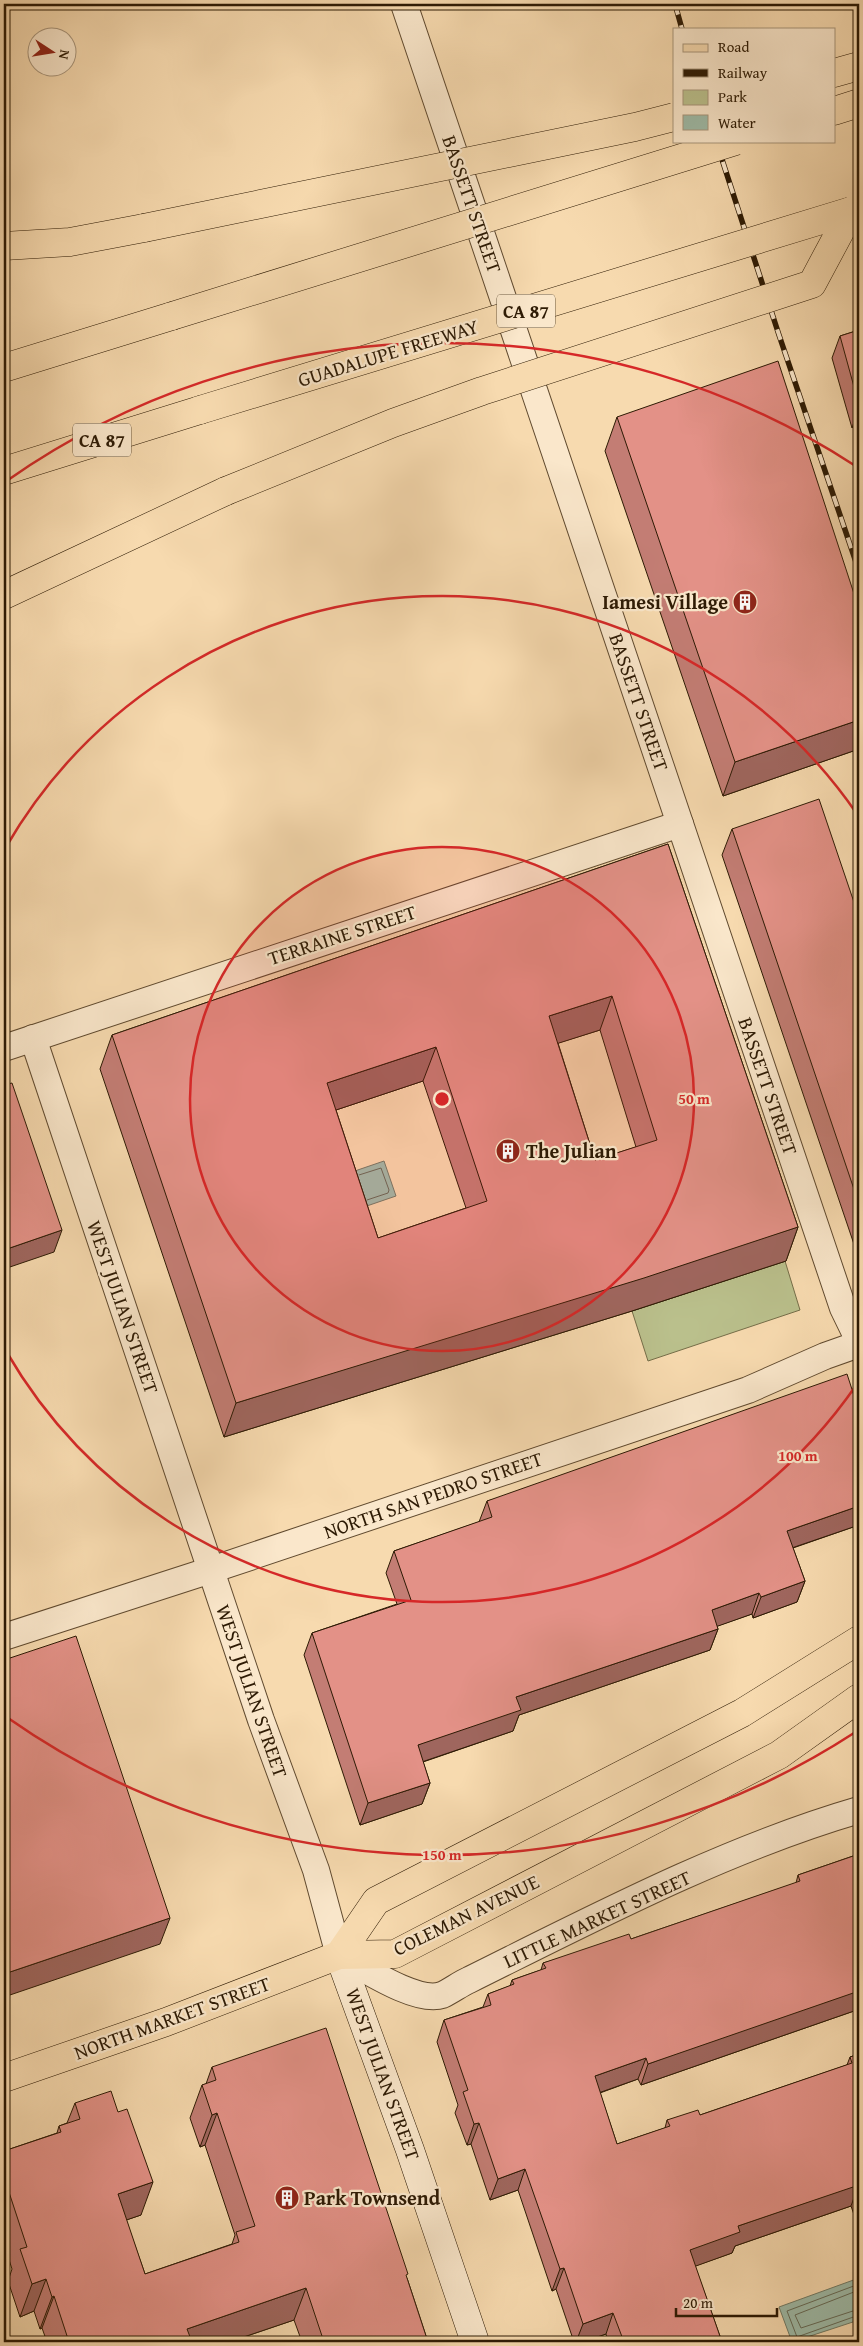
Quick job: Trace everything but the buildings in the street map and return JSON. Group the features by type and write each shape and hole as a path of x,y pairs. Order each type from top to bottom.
{"main road":[{"path":"836,72 859,66"},
{"path":"836,110 859,103"},
{"path":"4,246 70,242 144,228 635,127 673,117"},
{"path":"4,368 733,142"},
{"path":"4,595 226,491 393,424 482,391 812,284 855,210"},
{"name":"GUADALUPE FREEWAY","path":"4,471 855,210"},
{"path":"340,1955 376,1900 742,1712 859,1640"},
{"name":"COLEMAN AVENUE","path":"340,1955 395,1954 779,1755 852,1702"},
{"name":"NORTH MARKET STREET","path":"4,2078 166,2022 340,1955"},
{"name":"WEST JULIAN STREET","path":"340,1955 410,2150 475,2342"}],"street":[{"name":"BASSETT STREET","path":"404,4 843,1308 859,1342"},
{"name":"TERRAINE STREET","path":"4,1048 680,824"},
{"name":"WEST JULIAN STREET","path":"33,1038 261,1720 316,1870 340,1955"},
{"name":"NORTH SAN PEDRO STREET","path":"4,1637 211,1570 748,1390 859,1342"},
{"name":"LITTLE MARKET STREET","path":"340,1955 407,1990 425,1996 441,1996 469,1980 651,1890 814,1823 859,1810"}],"green space":[{"path":"785,1261 800,1310 648,1361 632,1311"}],"water":[{"path":"384,1161 396,1196 358,1209 346,1174"},
{"path":"859,2278 859,2320 792,2342 779,2307"}],"railway":[{"path":"675,4 682,28"},
{"path":"716,142 859,571"}],"place":[{"name":"Iamesi Village","path":"745,602"},
{"name":"The Julian","path":"508,1151"},
{"name":"Park Townsend","path":"287,2198"}]}
